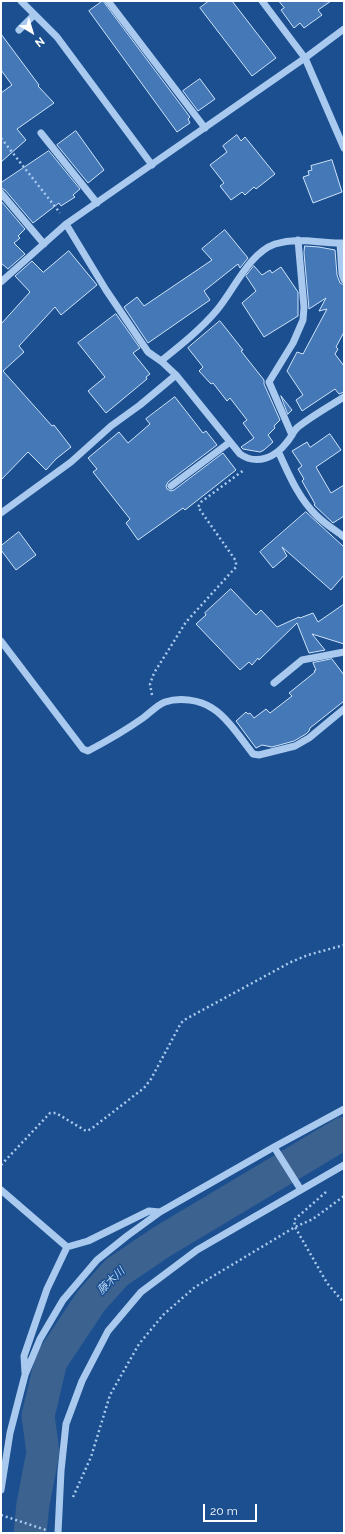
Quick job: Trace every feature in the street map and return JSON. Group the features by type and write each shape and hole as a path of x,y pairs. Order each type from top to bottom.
{"street":[{"path":"21,1 57,38 152,165"},
{"path":"108,1 205,128"},
{"path":"262,1 305,58 344,148"},
{"path":"19,30 34,15"},
{"path":"1,282 66,224 305,58 344,29"},
{"path":"41,134 97,203"},
{"path":"1,193 44,244"},
{"path":"66,224 106,290 148,352 161,361 176,375 240,454 247,459 256,461 279,453 296,428 344,397"},
{"path":"161,361 196,332 218,310 256,256 274,245 303,239 342,243 342,274 344,280"},
{"path":"292,435 269,382 293,343 303,320 304,307 298,240"},
{"path":"1,513 71,462 111,426 140,405 176,375"},
{"path":"171,486 230,442"},
{"path":"279,453 295,487 303,500 317,516 344,537"},
{"path":"1,641 83,749 88,751 103,743 164,702 174,700 195,701 213,708 230,725 253,754 259,755 295,746 309,738 344,709"},
{"path":"274,683 302,660 344,652"},
{"path":"1,1490 10,1433 25,1375 40,1339 63,1300 97,1260 160,1212 344,1109"},
{"path":"274,1147 301,1190"},
{"path":"55,1533 66,1424 82,1381 108,1331 141,1292 198,1250 344,1165"},
{"path":"1,1190 66,1247"},
{"path":"66,1247 88,1241 149,1211 160,1212"},
{"path":"25,1375 24,1356 47,1289 66,1247"}],"path":[{"path":"1,138 60,213 66,224"},
{"path":"154,710 150,684 154,673 186,622 236,567 236,561 198,507 201,502 256,461"},
{"path":"1,1165 50,1113 56,1113 86,1131 91,1129 144,1088 151,1079 180,1023 186,1019 290,962 308,955 344,945"},
{"path":"328,1190 294,1220 295,1227 327,1283 344,1303"},
{"path":"72,1500 91,1457 110,1395 139,1344 163,1315 195,1287 295,1227 313,1219 344,1196"},
{"path":"1,1515 55,1533"}],"building":[{"path":"103,1 190,117 188,119 190,123 177,132 89,11"},
{"path":"209,1 232,1 276,58 252,76 200,8"},
{"path":"279,1 331,1 318,10 322,15 304,28 300,23 294,28 281,10 284,8"},
{"path":"1,34 39,85 38,86 54,103 17,129 26,140 1,162 1,93 12,85 1,70"},
{"path":"200,79 215,99 198,111 183,91"},
{"path":"76,131 104,170 88,183 57,145"},
{"path":"237,135 241,141 245,137 275,174 256,189 254,187 245,195 242,192 231,200 220,186 224,183 210,165 227,152 223,146"},
{"path":"49,151 80,189 73,195 75,197 61,206 59,203 33,223 5,190 1,188 1,183"},
{"path":"332,160 342,192 313,203 303,177 309,175 308,171 312,170 311,166"},
{"path":"1,201 25,229 18,236 20,238 14,243 25,254 8,269 1,263"},
{"path":"225,230 248,258 240,268 238,264 204,291 210,300 148,343 124,307 137,297 144,306 212,260 202,249"},
{"path":"305,246 335,250 337,275 340,283 344,285 344,332 336,347 338,349 335,354 344,366 344,392 339,394 335,389 302,411 296,400 303,395 287,371 297,352 303,354 327,309 319,311 326,298 309,309 304,253"},
{"path":"69,251 97,285 61,315 55,307 19,346 24,352 3,371 52,426 54,425 71,447 56,459 46,470 28,452 1,480 1,324 30,292 15,276 32,261 43,272"},
{"path":"254,266 262,275 270,270 272,273 281,267 298,292 298,316 264,337 242,303 256,291 246,276"},
{"path":"116,314 140,348 133,353 150,374 146,377 147,379 106,413 88,391 105,377 78,343"},
{"path":"220,321 264,380 264,384 280,420 268,435 273,442 260,452 243,449 241,447 254,438 243,423 247,420 230,398 227,401 213,383 211,384 199,371 203,367 188,348"},
{"path":"281,396 292,410 288,414"},
{"path":"175,397 203,433 206,431 217,445 168,482 166,486 167,489 171,491 174,490 223,453 236,470 185,510 183,508 138,540 126,523 130,519 93,472 97,469 88,458 119,432 128,443 150,424 146,419"},
{"path":"330,434 341,450 316,467 331,493 344,485 344,516 333,523 314,505 315,504 302,481 304,479 298,469 302,466 292,451 307,442 310,447"},
{"path":"306,512 344,547 344,575 331,590 282,547 287,556 273,568 260,552"},
{"path":"19,532 36,555 16,570 1,550 1,546"},
{"path":"231,589 256,615 261,610 277,627 299,617 300,618 313,613 318,622 344,604 344,644 312,634 325,650 309,653 297,623 259,660 258,658 252,665 249,662 240,670 196,624 206,615 205,613"},
{"path":"332,659 344,675 344,701 310,728 306,734 294,741 272,747 262,745 256,748 236,721 246,712 248,714 250,713 254,718 266,709 270,713 292,696 289,693 315,672 314,671 316,670 313,663"}],"waterway":[{"name":"藤木川","path":"30,1533 33,1504 43,1452 38,1416 51,1361 91,1301 117,1272 163,1241 344,1133"}]}
